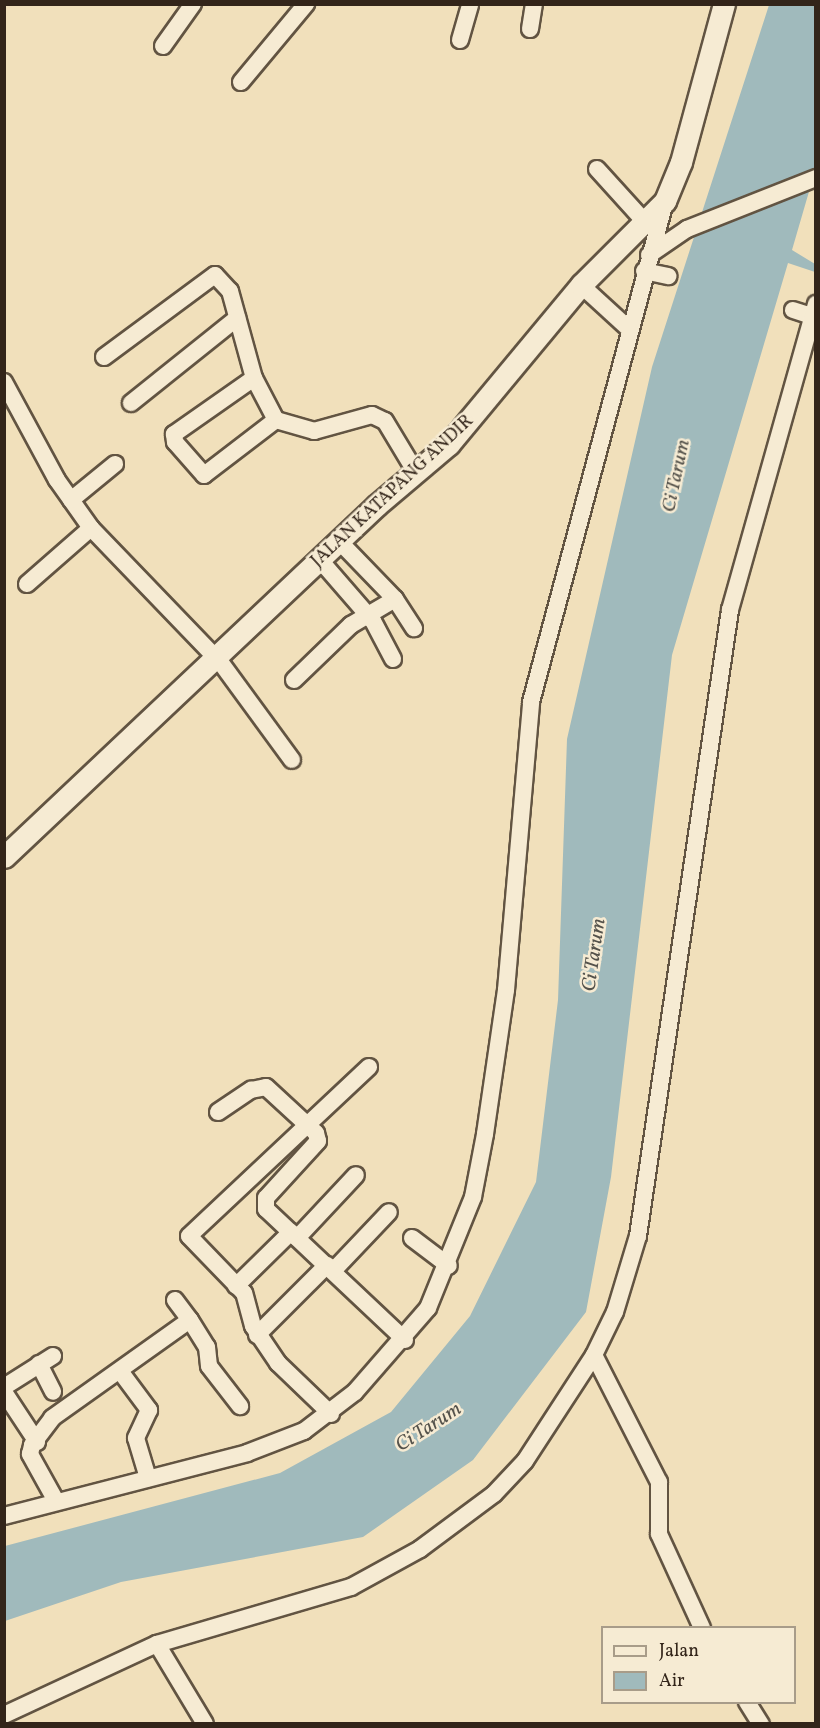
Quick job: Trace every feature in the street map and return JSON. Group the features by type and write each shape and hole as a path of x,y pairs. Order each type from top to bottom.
{"street":[{"path":"164,46 194,4"},
{"path":"241,82 306,4"},
{"path":"460,40 470,4"},
{"path":"530,29 534,4"},
{"name":"JALAN KATAPANG ANDIR","path":"4,857 339,541 417,469 449,444 581,285 657,212 724,4"},
{"path":"597,169 657,212 669,239"},
{"path":"646,263 669,239 687,229 816,178"},
{"path":"4,1516 278,1443 331,1414 405,1340 449,1266 472,1197 485,1134 506,990 531,702 568,567 657,212"},
{"path":"646,263 668,276"},
{"path":"104,357 215,275 230,291 254,378 276,420 314,432 372,415 385,422 417,469"},
{"path":"581,285 628,328"},
{"path":"4,1715 157,1644 351,1587 420,1549 494,1494 525,1461 594,1355 615,1312 638,1236 730,610 814,310 793,310"},
{"path":"131,403 237,318"},
{"path":"802,356 816,369"},
{"path":"254,378 174,434 175,441 204,475 276,420"},
{"path":"4,382 71,500 92,528 216,657 292,760"},
{"path":"71,500 116,464"},
{"path":"27,584 92,528"},
{"path":"339,541 395,599 414,628"},
{"path":"320,560 367,613 393,659"},
{"path":"294,680 367,613 395,599"},
{"path":"331,1414 295,1383 257,1335 248,1302 189,1236 311,1127 369,1067"},
{"path":"219,1112 251,1090 266,1087 311,1127 318,1141 264,1203 294,1235 405,1340"},
{"path":"236,1286 294,1235 356,1175"},
{"path":"257,1335 389,1212"},
{"path":"412,1238 449,1266"},
{"path":"175,1300 207,1347 209,1366 240,1406"},
{"path":"56,1501 30,1454 52,1418 190,1320"},
{"path":"594,1355 659,1482 659,1534 701,1626"},
{"path":"4,1387 46,1360 53,1392"},
{"path":"120,1371 149,1410 136,1438 148,1478"},
{"path":"4,1392 37,1442"},
{"path":"157,1644 205,1724"},
{"path":"748,1704 761,1724"}],"water":[{"name":"Ci Tarum","path":"769,5 815,5 815,171 792,250 815,264 815,272 788,263 672,655 611,1177 586,1312 473,1460 363,1537 121,1582 5,1621 5,1546 280,1473 391,1412 470,1316 536,1182 558,1000 567,739 652,367"}]}
